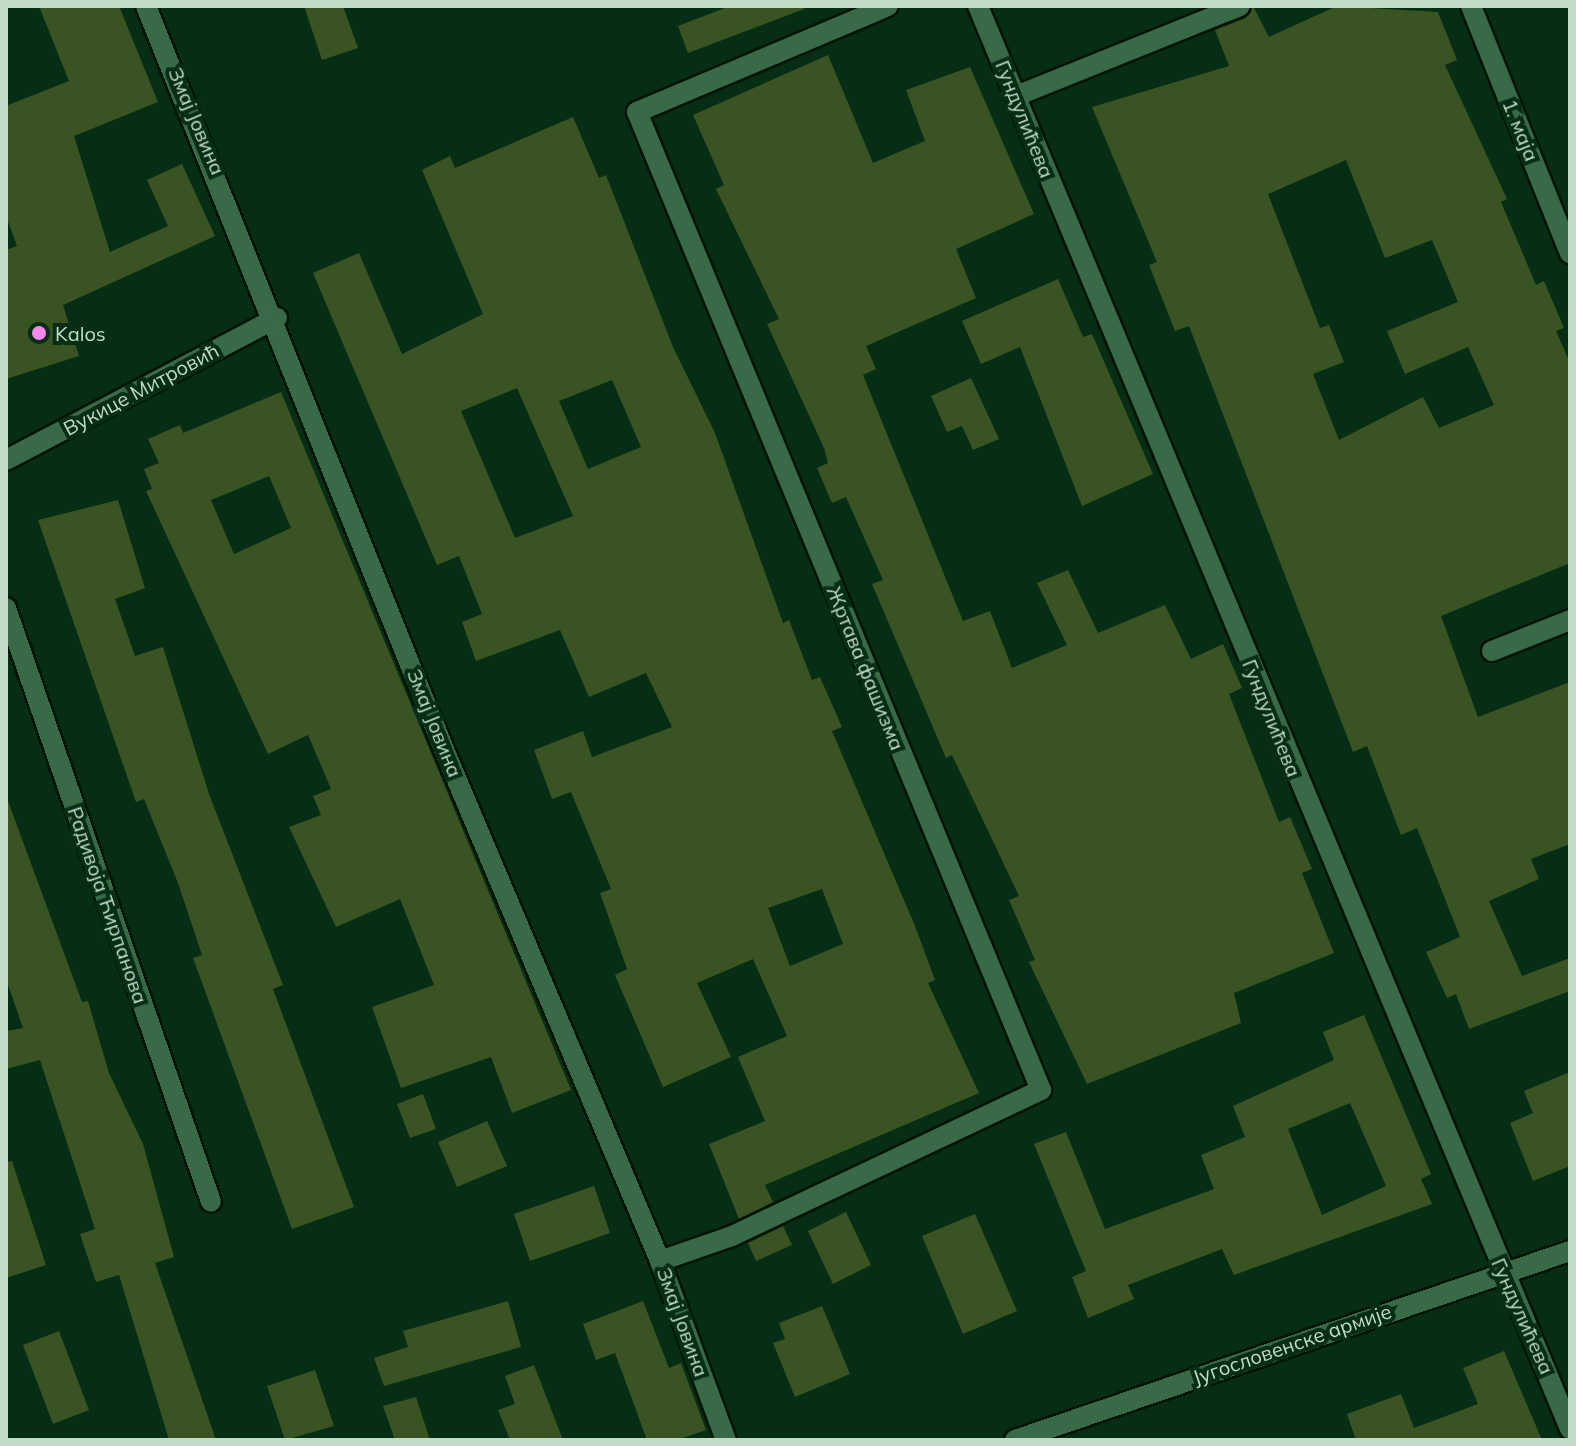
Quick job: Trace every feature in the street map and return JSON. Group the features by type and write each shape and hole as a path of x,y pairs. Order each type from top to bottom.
{"street":[{"name":"Змај Јовина","path":"146,6 277,318 443,747 660,1261 726,1440"},
{"name":"Жртава фашизма","path":"660,1261 732,1236 1041,1090 637,112 888,6"},
{"name":"Гундулићева","path":"978,6 1570,1429"},
{"path":"1016,96 1240,6"},
{"name":"1. маја","path":"1471,6 1570,253"},
{"name":"Вукице Митровић","path":"6,460 277,318"},
{"name":"Радивоја Ћирпанова","path":"6,608 211,1202"},
{"path":"1492,651 1570,620"},
{"name":"Југословенске армије","path":"1015,1440 1570,1251"}],"building":[{"path":"39,6 119,6 158,102 74,136 110,252 168,226 147,180 182,164 215,236 63,305 79,356 6,379 6,250 17,246 6,216 6,106 69,81"},
{"path":"304,6 343,6 358,48 322,60"},
{"path":"730,6 804,6 804,9 688,53 678,26"},
{"path":"1253,6 1269,37 1337,6 1438,12 1457,60 1445,65 1507,199 1501,202 1536,285 1544,281 1564,328 1556,331 1570,363 1570,563 1441,616 1478,717 1570,682 1570,844 1531,859 1539,879 1489,901 1522,976 1570,958 1570,991 1469,1029 1456,994 1447,998 1426,952 1460,937 1417,828 1401,835 1367,746 1353,752 1189,326 1175,331 1149,265 1157,262 1092,107 1229,66 1215,30 1246,18","holes":["1346,160 1385,258 1432,240 1458,302 1387,331 1405,374 1468,347 1494,405 1439,428 1423,397 1339,440 1313,374 1344,362 1329,325 1320,328 1268,194"]},
{"path":"828,55 873,163 925,141 906,90 970,67 1034,214 956,249 976,298 866,346 876,369 863,375 963,621 990,611 1012,668 1067,645 1037,583 1068,570 1098,633 1165,605 1191,659 1223,644 1242,688 1229,694 1279,822 1290,817 1312,869 1302,873 1334,953 1234,993 1241,1023 1087,1084 1029,962 1035,960 1009,900 1019,896 952,755 946,758 872,584 883,580 846,497 832,503 817,468 828,463 824,448 767,324 779,319 716,189 724,185 693,115"},
{"path":"573,117 599,178 606,175 673,347 715,433 783,623 789,620 812,680 820,677 842,727 832,731 915,926 935,980 928,983 979,1093 765,1185 773,1202 739,1219 709,1144 765,1121 738,1057 787,1036 753,959 697,983 731,1057 663,1087 615,975 627,969 600,893 611,889 571,792 552,799 534,750 583,731 592,757 672,727 646,673 589,697 560,630 476,661 462,622 482,614 459,556 437,565 313,273 359,253 402,354 483,314 422,170 450,156 455,168","holes":["612,380 641,447 588,469 559,401","517,388 573,516 515,538 461,411","822,889 843,944 790,966 768,908"]},
{"path":"1058,279 1083,337 1092,334 1153,474 1082,506 1020,347 981,364 962,321"},
{"path":"971,378 999,439 973,450 962,426 947,432 931,396"},
{"path":"281,392 571,1090 512,1113 491,1057 401,1088 372,1007 434,985 400,899 336,927 289,827 321,815 313,796 331,789 308,735 268,754 146,491 152,489 144,469 159,463 148,439 180,425 183,433","holes":["269,476 291,528 234,554 211,500"]},
{"path":"118,500 145,588 115,599 135,656 163,647 209,794 283,985 273,989 354,1207 292,1229 193,958 202,955 178,883 144,799 136,802 38,520"},
{"path":"8,801 82,1002 88,1001 109,1073 143,1144 174,1257 155,1263 216,1440 169,1440 119,1275 96,1282 80,1234 95,1229 40,1060 6,1069 6,1031 23,1028 6,979"},
{"path":"1364,1015 1431,1174 1421,1179 1432,1204 1234,1275 1222,1249 1128,1285 1134,1299 1088,1318 1072,1277 1086,1271 1034,1144 1066,1132 1105,1229 1214,1189 1201,1155 1245,1137 1233,1106 1334,1060 1323,1032","holes":["1350,1103 1386,1186 1322,1215 1288,1129"]},
{"path":"1570,1072 1570,1166 1533,1181 1510,1123 1533,1113 1524,1091"},
{"path":"423,1094 436,1129 410,1138 397,1104"},
{"path":"487,1121 507,1166 457,1187 438,1142"},
{"path":"12,1161 46,1265 6,1278 6,1162"},
{"path":"594,1186 610,1233 530,1261 514,1214"},
{"path":"846,1212 871,1265 833,1284 808,1231"},
{"path":"975,1214 1017,1311 963,1334 922,1236"},
{"path":"783,1226 792,1245 756,1261 748,1243"},
{"path":"508,1301 521,1347 384,1386 374,1358 408,1347 403,1331"},
{"path":"643,1301 669,1368 681,1363 706,1430 677,1440 647,1440 615,1353 596,1360 583,1324"},
{"path":"822,1306 850,1374 795,1397 773,1343 785,1339 779,1323"},
{"path":"59,1331 89,1410 53,1424 23,1345"},
{"path":"1504,1351 1542,1440 1356,1440 1347,1414 1401,1394 1414,1428 1478,1404 1463,1368"},
{"path":"534,1365 563,1440 510,1440 498,1410 515,1404 505,1376"},
{"path":"315,1370 334,1426 285,1440 267,1386"},
{"path":"416,1397 430,1440 395,1440 383,1406"}],"place":[{"name":"Kalos","path":"39,333"}]}
